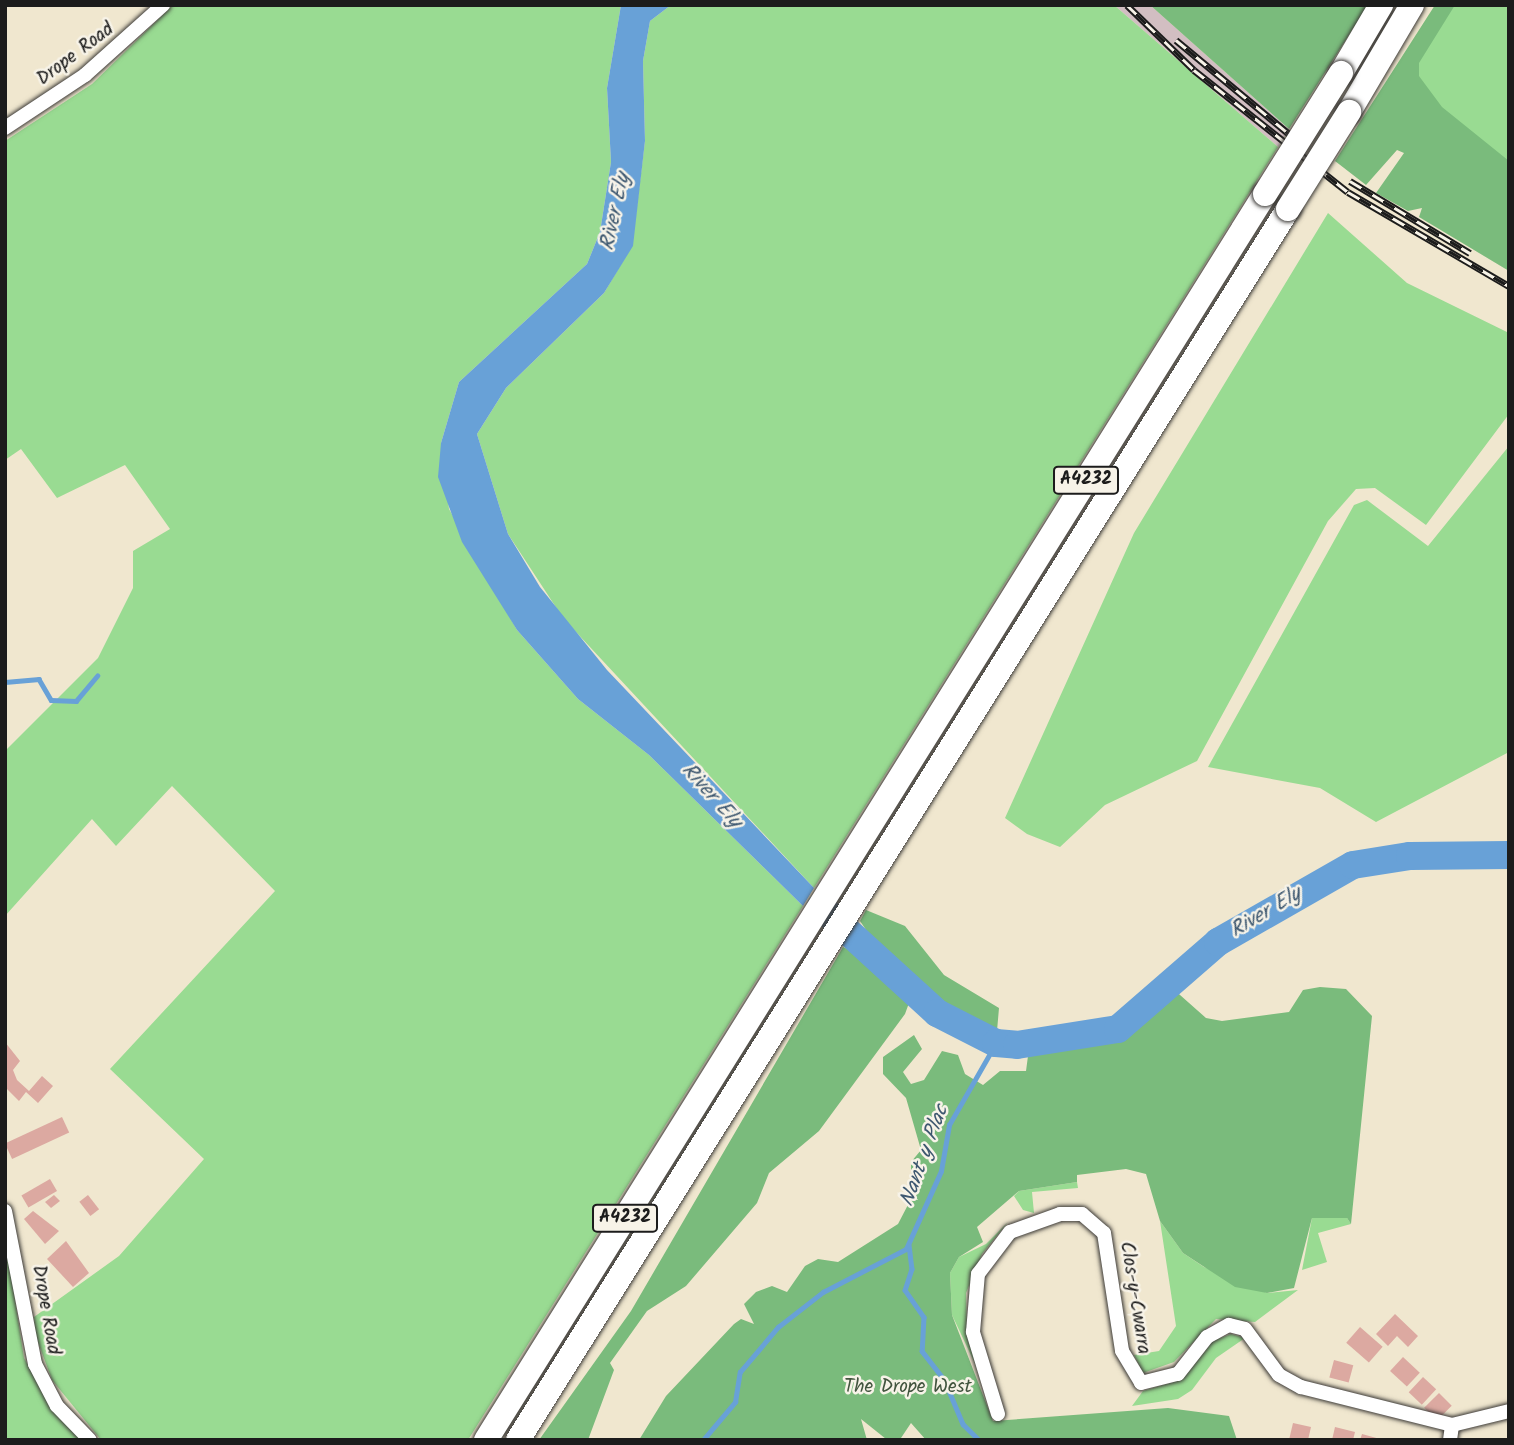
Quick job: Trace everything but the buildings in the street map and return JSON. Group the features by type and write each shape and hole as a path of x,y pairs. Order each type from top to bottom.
{"highway":[{"name":"A4232","path":"486,1440 1381,5"},
{"name":"A4232","path":"518,1440 1409,12"}],"street":[{"name":"Drope Road","path":"5,128 85,75 163,5"},
{"name":"Drope Road","path":"5,1211 35,1364 57,1406 90,1440"},
{"name":"Clos-y-Cwarra","path":"998,1414 973,1332 978,1274 997,1245 1023,1223 1082,1214 1097,1223 1108,1244 1122,1351 1140,1383 1178,1374 1207,1337 1229,1325 1245,1329 1292,1383 1451,1433 1509,1411"}],"shaded area":[{"path":"1114,5 1150,5 1289,129 1278,147"}],"green space":[{"path":"173,5 621,5 607,88 611,162 600,232 587,264 459,382 441,443 449,509 517,630 578,699 649,755 803,906 468,1440 101,1440 52,1380 35,1334 34,1317 119,1256 204,1159 110,1069 275,891 172,786 116,846 92,819 5,916 5,751 98,658 133,588 133,551 170,529 125,465 57,498 21,449 5,460 5,141 92,84"},
{"path":"671,5 1114,5 1278,147 814,888 563,618 508,534 477,434 506,388 604,293 632,246 645,141 643,61 650,21"},
{"path":"1150,5 1368,5 1289,129"},
{"path":"1435,5 1455,5 1419,63 1419,76 1442,107 1509,161 1509,271 1419,217 1422,208 1408,211 1376,193 1404,153 1397,150 1366,185 1335,161"},
{"path":"1449,5 1509,5 1509,168 1407,79"},
{"path":"1328,213 1407,283 1509,333 1509,414 1426,525 1375,488 1356,489 1328,521 1197,761 1105,805 1060,847 1027,834 1005,818 1134,533"},
{"path":"1509,446 1509,752 1376,822 1320,788 1208,767 1354,505 1367,500 1428,546"},
{"path":"866,910 905,926 944,975 999,1008 997,1031 968,1020 881,952 860,921"},
{"path":"843,947 871,959 895,979 909,1003 905,1014 819,1131 769,1173 757,1203 686,1286 647,1311 610,1363 614,1370 588,1440 539,1440 631,1311"},
{"name":"The Drope West","path":"1171,987 1206,1018 1222,1021 1289,1012 1303,990 1320,987 1346,989 1372,1016 1351,1224 1347,1218 1312,1218 1294,1288 1267,1293 1235,1287 1183,1253 1160,1221 1146,1174 1126,1169 1077,1175 1077,1182 1019,1191 977,1227 983,1242 959,1257 950,1273 952,1315 993,1421 1168,1408 1229,1416 1237,1440 926,1440 911,1423 901,1438 886,1439 861,1419 867,1440 639,1440 666,1396 734,1324 741,1319 754,1324 744,1304 756,1292 772,1286 787,1292 805,1266 818,1259 838,1262 898,1224 911,1199 911,1162 921,1150 906,1098 883,1074 883,1057 914,1035 922,1049 903,1072 911,1084 924,1080 942,1051 958,1055 965,1074 983,1085 1000,1071 1026,1071 1028,1056 1111,1043"},
{"path":"1077,1182 1078,1188 1032,1192 1034,1213 1023,1210 1014,1196 1019,1191"},
{"path":"1312,1218 1347,1218 1351,1224 1318,1233 1327,1262 1302,1270"},
{"path":"1160,1221 1183,1253 1204,1267 1267,1293 1298,1290 1255,1322 1216,1319 1174,1362 1143,1373 1134,1355 1159,1351 1176,1326"},
{"path":"1008,1222 982,1254 966,1293 967,1331 978,1370 952,1315 950,1273 959,1257 986,1244"},
{"path":"5,1236 24,1358 52,1409 81,1440 5,1440"},
{"path":"1231,1334 1245,1338 1216,1358 1192,1390 1178,1399 1132,1406 1143,1391 1183,1379 1213,1341"}],"water":[{"path":"621,5 671,5 650,21 643,61 645,141 633,246 604,293 506,388 477,434 508,534 540,587 607,670 814,888 803,906 649,755 578,699 517,630 462,542 438,477 441,443 459,382 587,264 600,232 611,162 607,88"}],"waterway":[{"path":"5,682 39,679 51,700 76,701 97,676"},
{"name":"River Ely","path":"821,907 937,1013 996,1043 1017,1045 1118,1029 1218,942 1353,865 1410,856 1509,855"},
{"name":"Nant y Plac","path":"703,1440 735,1402 740,1372 778,1327 823,1292 906,1249 941,1171 949,1125 996,1043"},
{"path":"909,1245 912,1269 905,1290 924,1317 922,1351 944,1379 963,1424 979,1440"}],"railway":[{"path":"1127,5 1194,70 1348,192 1509,286"},
{"path":"1176,40 1305,147"},
{"path":"1350,181 1470,253"}]}
